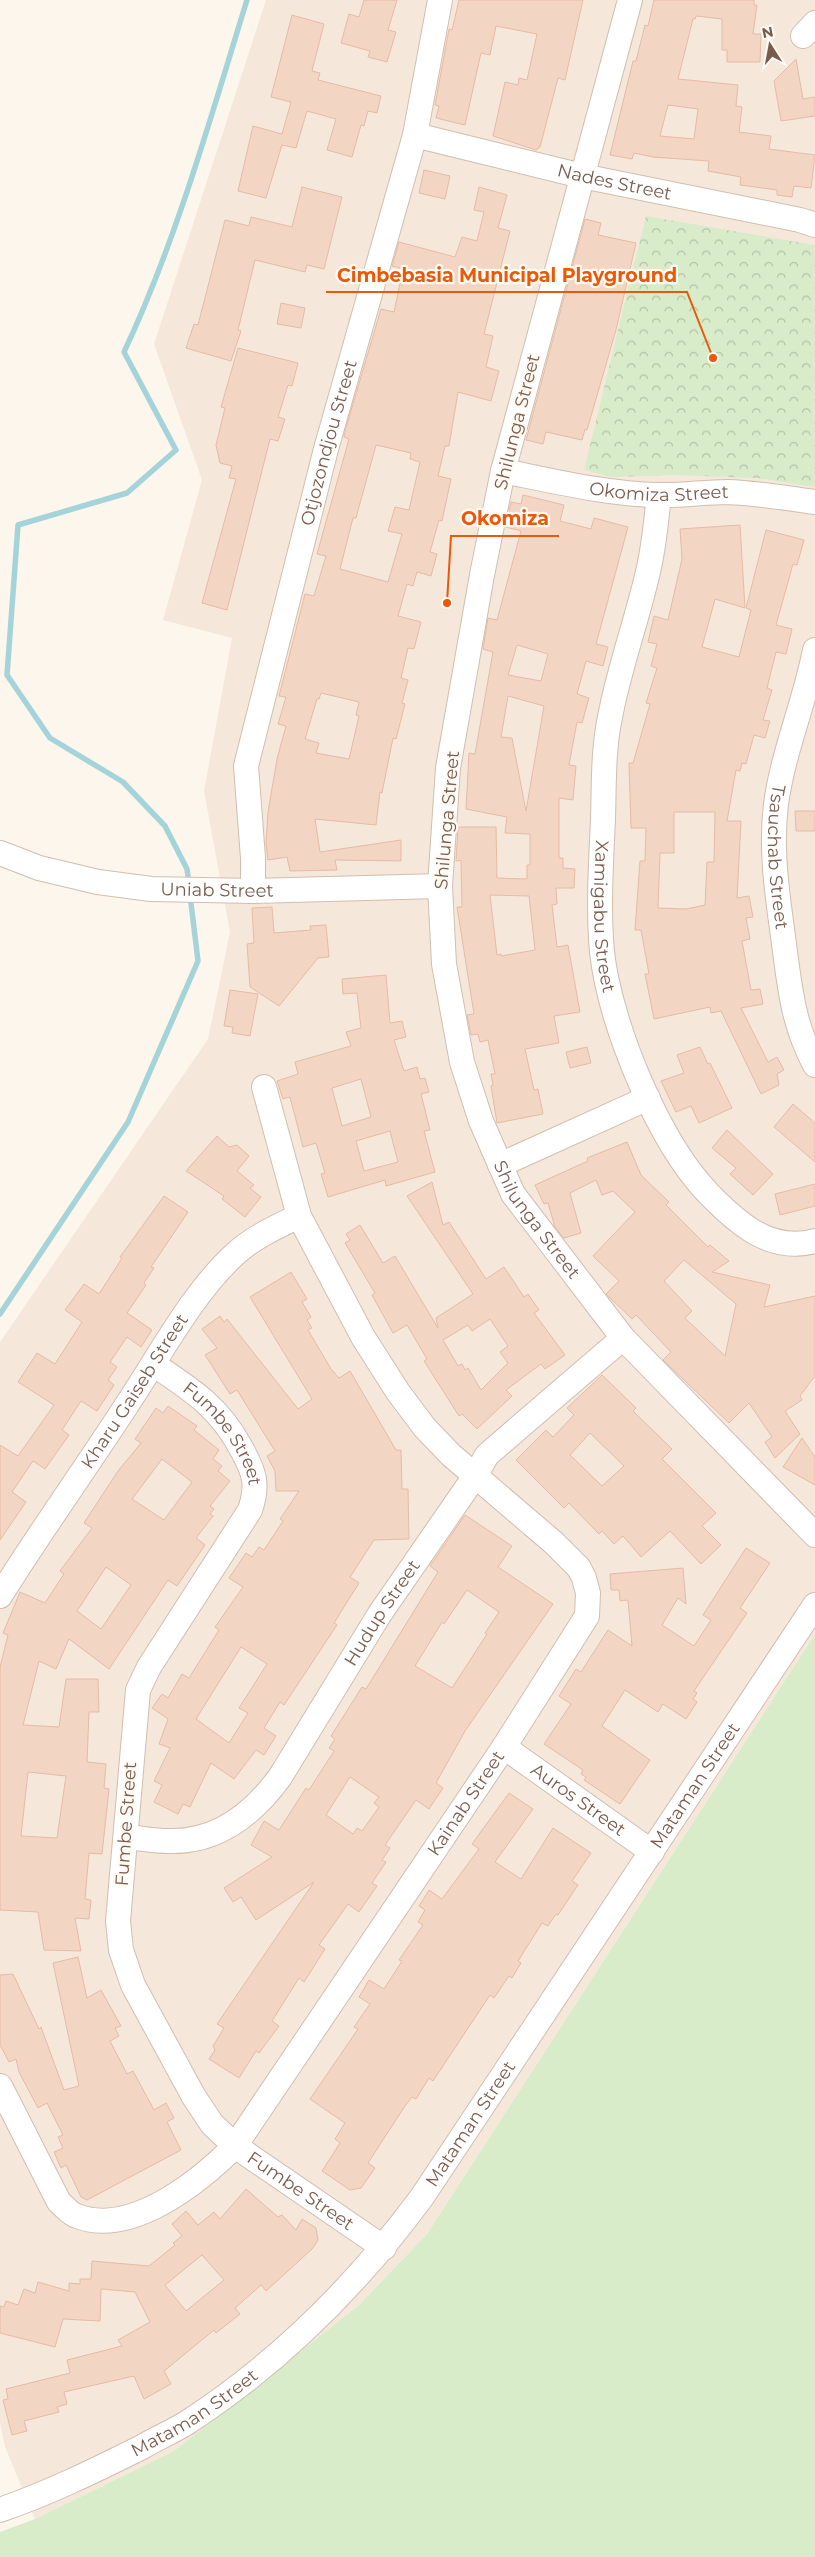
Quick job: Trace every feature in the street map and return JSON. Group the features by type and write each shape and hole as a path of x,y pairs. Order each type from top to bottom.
{"street":[{"name":"Otjozondjou Street","path":"253,890 253,858 246,766 326,449 416,135 440,0"},
{"name":"Shilunga Street","path":"630,0 503,471 482,575 448,768 440,886 444,964 462,1062 481,1121 513,1194 623,1338 815,1535"},
{"name":"Nades Street","path":"416,135 582,176 800,220 815,225"},
{"name":"Okomiza Street","path":"503,471 577,486 659,495 742,493 815,502"},
{"name":"Xamigabu Street","path":"659,495 648,571 610,718 605,752 601,929 606,974 622,1034 648,1098 694,1178 722,1207 753,1233 768,1239 795,1244 815,1241"},
{"name":"Tsauchab Street","path":"815,650 779,789 774,824 774,860 777,896 795,1020 815,1065"},
{"name":"Uniab Street","path":"0,853 39,868 98,882 151,889 253,890 440,886"},
{"name":"Kainab Street","path":"235,2146 504,1747 582,1625 587,1616 589,1603 584,1578 579,1568 554,1543 475,1476 425,1428 398,1392 363,1337 299,1216 264,1087"},
{"path":"500,1165 648,1098"},
{"name":"Kharu Gaiseb Street","path":"0,1596 154,1364 164,1346 217,1271 235,1254 256,1239 299,1216"},
{"name":"Hudup Street","path":"126,1837 168,1841 204,1837 236,1821 264,1799 394,1592 495,1446 623,1338"},
{"name":"Fumbe Street","path":"154,1364 204,1399 227,1424 249,1462 255,1478 256,1492 250,1510 140,1685 134,1716 118,1921 118,1936 125,1964 133,1985 194,2097 212,2124 235,2146 384,2248"},
{"name":"Mataman Street","path":"0,2510 103,2467 187,2423 235,2390 283,2350 330,2307 384,2248 422,2197 815,1606"},
{"name":"Auros Street","path":"504,1747 652,1852"},
{"path":"0,2086 59,2202 75,2216 110,2222 142,2213 214,2166 235,2146"}],"shaded area":[{"path":"266,0 815,0 815,1634 427,2234 359,2305 174,2451 35,2519 5,2447 0,2423 0,1342 208,1039 230,932 204,791 232,638 163,620 202,480 154,344"}],"green space":[{"path":"646,216 815,245 815,487 757,478 675,475 613,477 584,470"},
{"path":"815,1634 815,2557 0,2557 0,2532 35,2519 174,2451 359,2305 427,2234"}],"building":[{"path":"364,0 397,0 388,30 396,32 387,62 368,57 370,51 341,43 349,14 359,17"},
{"path":"459,0 583,0 565,80 558,78 540,147 536,150 493,136 505,82 518,85 519,78 527,80 537,34 496,26 490,55 481,53 465,125 436,118 439,106 435,105 449,29 452,30"},
{"path":"654,0 754,0 754,5 757,5 753,34 761,34 760,62 727,62 727,50 722,50 722,19 696,16 693,19 678,79 738,85 736,106 742,107 739,132 771,136 769,149 815,155 811,188 794,186 792,197 777,195 777,190 740,185 741,177 708,171 709,161 653,157 634,153 632,159 610,155 633,61 636,61 645,25 648,26","holes":["668,105 698,109 694,139 660,136"]},
{"path":"292,15 324,24 312,71 320,73 318,80 381,96 377,113 368,111 364,126 361,125 352,157 327,150 336,119 307,111 296,148 282,145 266,198 238,191 253,126 282,134 291,102 271,97"},
{"path":"796,59 803,99 815,97 815,116 781,121 774,81"},
{"path":"424,170 450,176 445,199 419,193"},
{"path":"302,187 342,197 324,269 307,265 305,272 255,260 238,330 241,331 231,361 186,348 194,324 198,325 225,220 249,226 251,217 292,227"},
{"path":"479,187 507,195 498,228 510,231 484,334 493,336 486,367 499,371 491,401 458,392 449,446 445,446 438,476 451,479 442,521 439,520 430,552 437,554 431,576 417,572 413,586 407,584 398,616 421,622 414,649 408,648 401,678 408,680 402,703 405,704 396,739 393,738 382,793 380,792 376,825 315,819 320,852 401,840 401,861 335,860 337,870 290,871 287,857 268,860 266,843 268,812 277,759 286,726 278,724 286,697 279,696 305,594 314,596 326,556 317,554 349,439 344,437 345,431 381,309 394,312 403,269 392,266 399,242 455,257 462,237 477,241 484,212 474,210","holes":["376,445 411,453 410,459 420,462 409,510 395,507 388,531 402,534 388,582 340,569 353,518 356,518","321,693 359,702 356,715 359,716 349,759 316,753 319,743 305,739 317,699 319,699"]},
{"path":"585,219 601,223 598,235 636,243 616,330 587,430 585,429 582,440 546,432 543,444 526,440"},
{"path":"281,303 305,308 301,328 277,324"},
{"path":"238,348 298,363 292,386 288,385 278,417 285,419 278,441 270,439 227,610 202,603 236,479 229,478 232,466 220,463 216,445 225,408 221,407"},
{"path":"523,495 564,505 560,521 591,529 594,518 628,527 596,644 608,647 603,666 586,661 577,694 589,698 582,723 577,722 569,765 576,766 573,800 559,798 559,858 563,858 563,868 575,869 574,888 556,888 557,904 552,905 557,947 568,945 580,1012 554,1016 559,1043 525,1049 534,1090 538,1089 543,1114 497,1123 491,1086 493,1085 491,1074 495,1074 488,1040 480,1042 478,1034 471,1035 467,1015 474,1014 457,907 462,907 461,860 456,861 458,827 496,827 497,878 527,879 527,865 530,865 530,834 505,833 507,817 466,809 469,753 475,754 493,652 483,649 488,618 497,620 521,531 506,527 511,502 521,504","holes":["517,645 548,654 541,681 508,675","508,696 544,706 526,811 512,738 501,737","490,895 529,896 535,950 501,956 501,954 497,955"]},
{"path":"740,525 745,608 715,599 702,647 739,657 751,610 746,608 766,530 804,540 797,565 793,564 776,625 792,629 786,654 776,652 767,688 772,690 763,720 770,721 765,738 754,735 746,764 742,763 740,771 736,770 727,821 741,821 737,898 749,896 753,917 746,918 750,939 742,941 751,990 760,989 763,1004 741,1008 768,1062 777,1057 784,1070 777,1074 779,1085 761,1094 721,1011 711,1013 710,1007 654,1019 645,974 649,974 641,930 635,930 640,861 645,861 646,828 631,828 629,763 633,763 650,704 646,703 657,668 651,666 657,644 648,642 654,616 668,620 682,559 680,529","holes":["674,812 715,812 714,862 707,862 705,905 686,909 658,908 660,853 674,853"]},
{"path":"795,811 815,811 815,831 796,831"},
{"path":"272,907 274,933 311,930 310,926 326,925 329,957 318,958 279,1006 250,987 247,944 254,943 252,908"},
{"path":"386,975 390,1023 402,1021 406,1037 394,1040 404,1071 417,1067 420,1079 425,1078 429,1092 421,1094 430,1130 424,1131 435,1172 386,1186 385,1180 328,1197 321,1174 325,1173 316,1143 303,1147 290,1097 283,1099 277,1081 298,1074 295,1062 351,1046 346,1032 361,1028 357,993 343,994 342,979","holes":["361,1079 371,1117 342,1126 332,1088","390,1131 398,1162 364,1171 356,1141"]},
{"path":"230,990 258,994 250,1036 232,1033 233,1027 224,1026"},
{"path":"587,1047 591,1063 570,1068 566,1052"},
{"path":"700,1047 732,1108 699,1123 691,1106 676,1112 661,1081 684,1073 677,1055"},
{"path":"793,1104 815,1123 815,1162 774,1127"},
{"path":"727,1130 773,1174 753,1195 730,1174 736,1168 712,1148"},
{"path":"217,1136 229,1147 237,1145 249,1156 237,1171 254,1185 250,1188 261,1197 245,1217 222,1199 224,1196 186,1171"},
{"path":"627,1142 641,1175 669,1202 666,1205 708,1247 710,1245 729,1261 712,1272 770,1285 764,1307 815,1296 815,1376 800,1396 802,1400 785,1411 800,1434 775,1458 765,1442 772,1437 749,1403 729,1423 663,1360 671,1352 636,1315 632,1319 606,1294 619,1281 593,1256 635,1212 613,1191 602,1195 596,1180 570,1193 581,1233 564,1238 555,1227 548,1203 544,1204 535,1185 588,1161 587,1158","holes":["684,1260 736,1304 725,1356 685,1318 692,1311 664,1281"]},
{"path":"432,1182 443,1225 449,1222 486,1279 504,1267 524,1297 528,1294 539,1310 534,1313 565,1355 545,1369 541,1364 506,1390 512,1396 477,1429 462,1414 459,1416 424,1361 427,1359 407,1325 393,1333 372,1295 375,1293 345,1243 350,1240 346,1234 360,1225 383,1263 395,1256 438,1328 436,1318 473,1294 407,1196","holes":["490,1319 508,1346 500,1352 508,1363 481,1390 468,1368 465,1370 462,1364 458,1366 443,1340 468,1325 472,1331"]},
{"path":"815,1184 815,1206 780,1215 775,1194"},
{"path":"164,1196 188,1212 151,1267 154,1268 144,1283 146,1285 127,1313 152,1330 141,1347 127,1337 110,1362 117,1367 108,1380 114,1385 97,1411 81,1401 62,1430 69,1435 45,1469 33,1461 12,1492 26,1502 0,1540 0,1445 18,1456 54,1405 18,1382 37,1353 55,1364 82,1322 65,1310 84,1284 99,1294 122,1258 120,1257"},
{"path":"291,1272 307,1299 302,1302 311,1317 307,1320 312,1328 308,1330 331,1369 339,1378 350,1371 396,1450 401,1450 402,1489 408,1489 409,1539 374,1540 350,1577 359,1583 334,1623 337,1625 284,1705 280,1702 264,1728 276,1736 264,1755 256,1750 234,1779 211,1763 190,1807 183,1804 178,1814 154,1802 162,1785 154,1781 170,1748 159,1744 168,1719 152,1708 162,1694 168,1698 182,1674 189,1678 219,1630 215,1627 243,1587 229,1578 246,1553 252,1557 259,1547 264,1550 283,1521 280,1519 299,1491 276,1491 275,1471 267,1456 275,1451 237,1390 230,1394 205,1355 217,1348 202,1329 220,1316 224,1322 227,1319 298,1409 312,1399 250,1297","holes":["241,1647 267,1664 239,1708 248,1713 229,1743 196,1719"]},
{"path":"602,1375 636,1408 633,1411 672,1449 662,1459 716,1513 702,1526 721,1545 701,1564 670,1531 641,1557 623,1536 614,1544 602,1531 599,1534 569,1503 564,1508 516,1460 546,1430 553,1437 574,1415 567,1408","holes":["590,1433 624,1466 602,1486 570,1455"]},
{"path":"168,1406 197,1426 194,1430 219,1450 213,1459 222,1466 218,1471 230,1481 210,1506 214,1509 210,1514 213,1516 196,1538 205,1545 177,1586 168,1580 109,1669 69,1639 56,1669 39,1661 23,1725 59,1727 66,1679 98,1679 99,1712 89,1712 87,1762 106,1764 104,1788 109,1789 102,1854 89,1853 85,1899 91,1900 89,1919 75,1918 81,1951 44,1950 38,1912 0,1910 0,1667 8,1635 3,1633 20,1592 45,1603 64,1574 60,1571 92,1528 84,1523 118,1471 141,1443 135,1439 156,1408 163,1413","holes":["162,1459 192,1482 164,1520 132,1499","106,1567 131,1585 101,1629 77,1611","28,1772 66,1776 57,1838 21,1836"]},
{"path":"802,1438 815,1457 815,1485 783,1467"},
{"path":"465,1515 512,1546 498,1567 553,1604 465,1731 436,1783 443,1788 429,1809 416,1800 385,1845 390,1848 382,1860 386,1862 372,1883 377,1886 359,1912 348,1904 319,1945 325,1949 304,1982 299,1978 272,2021 279,2026 259,2053 256,2051 239,2078 209,2059 215,2050 213,2046 224,2028 217,2024 314,1882 256,1920 241,1897 233,1902 224,1888 272,1857 251,1845 264,1821 279,1830 306,1788 309,1790 334,1751 329,1748 335,1739 331,1736 362,1687 366,1689 438,1572 430,1566","holes":["467,1590 499,1612 452,1688 415,1666 442,1622 444,1624","350,1777 379,1797 374,1803 379,1807 362,1831 357,1828 353,1834 326,1815"]},
{"path":"746,1548 770,1563 740,1608 747,1613 694,1691 697,1693 693,1699 697,1702 686,1719 663,1704 658,1712 625,1690 602,1726 650,1760 620,1804 584,1780 586,1777 581,1774 583,1770 544,1744 571,1704 559,1696 576,1669 581,1672 608,1630 632,1646 628,1600 620,1601 619,1590 611,1590 610,1574 683,1568 686,1604 678,1598 662,1625 694,1646 711,1620 703,1615"},
{"path":"509,1793 533,1809 495,1862 521,1879 553,1828 591,1853 572,1881 578,1885 558,1915 556,1914 548,1926 542,1923 518,1961 521,1963 512,1978 509,1976 494,1998 490,1995 433,2081 429,2078 416,2099 412,2097 405,2106 368,2163 375,2168 361,2188 350,2190 322,2171 340,2143 335,2139 345,2123 310,2099 358,2029 354,2027 370,2004 359,1997 369,1980 384,1989 402,1961 399,1960 423,1925 418,1922 425,1910 419,1906 429,1890 442,1899 479,1849 472,1844"},
{"path":"78,1957 87,1998 101,1990 121,2026 115,2028 119,2036 110,2041 127,2074 133,2071 154,2110 166,2103 174,2118 167,2122 181,2150 87,2200 81,2197 66,2165 61,2168 54,2152 63,2148 58,2137 63,2135 47,2103 38,2108 19,2072 16,2059 9,2062 0,2045 0,1975 13,1974 39,2029 41,2027 64,2090 79,2086 53,1963"},
{"path":"246,2189 278,2217 282,2215 296,2230 302,2219 316,2228 318,2240 312,2249 266,2291 261,2285 235,2308 240,2314 216,2333 214,2330 164,2371 171,2384 144,2399 134,2376 64,2392 67,2404 57,2407 59,2412 24,2421 27,2431 12,2435 3,2400 8,2399 6,2389 70,2373 67,2360 122,2346 118,2340 150,2322 135,2292 101,2289 100,2321 63,2319 55,2347 0,2333 0,2306 4,2307 6,2301 18,2305 24,2289 35,2293 38,2282 69,2291 69,2283 80,2284 80,2279 91,2279 92,2261 149,2266 175,2245 173,2243 182,2236 172,2224 186,2211 198,2225 214,2212 220,2219","holes":["202,2255 224,2280 186,2311 165,2285"]}],"waterway":[{"path":"189,883 187,869 165,826 123,782 50,738 7,675 18,525 127,493 176,450 124,352 160,267 192,178 247,0"},
{"path":"0,1314 128,1122 198,961 190,895"}],"place":[{"name":"Cimbebasia Municipal Playground","path":"713,358"},
{"name":"Okomiza","path":"447,603"}]}
